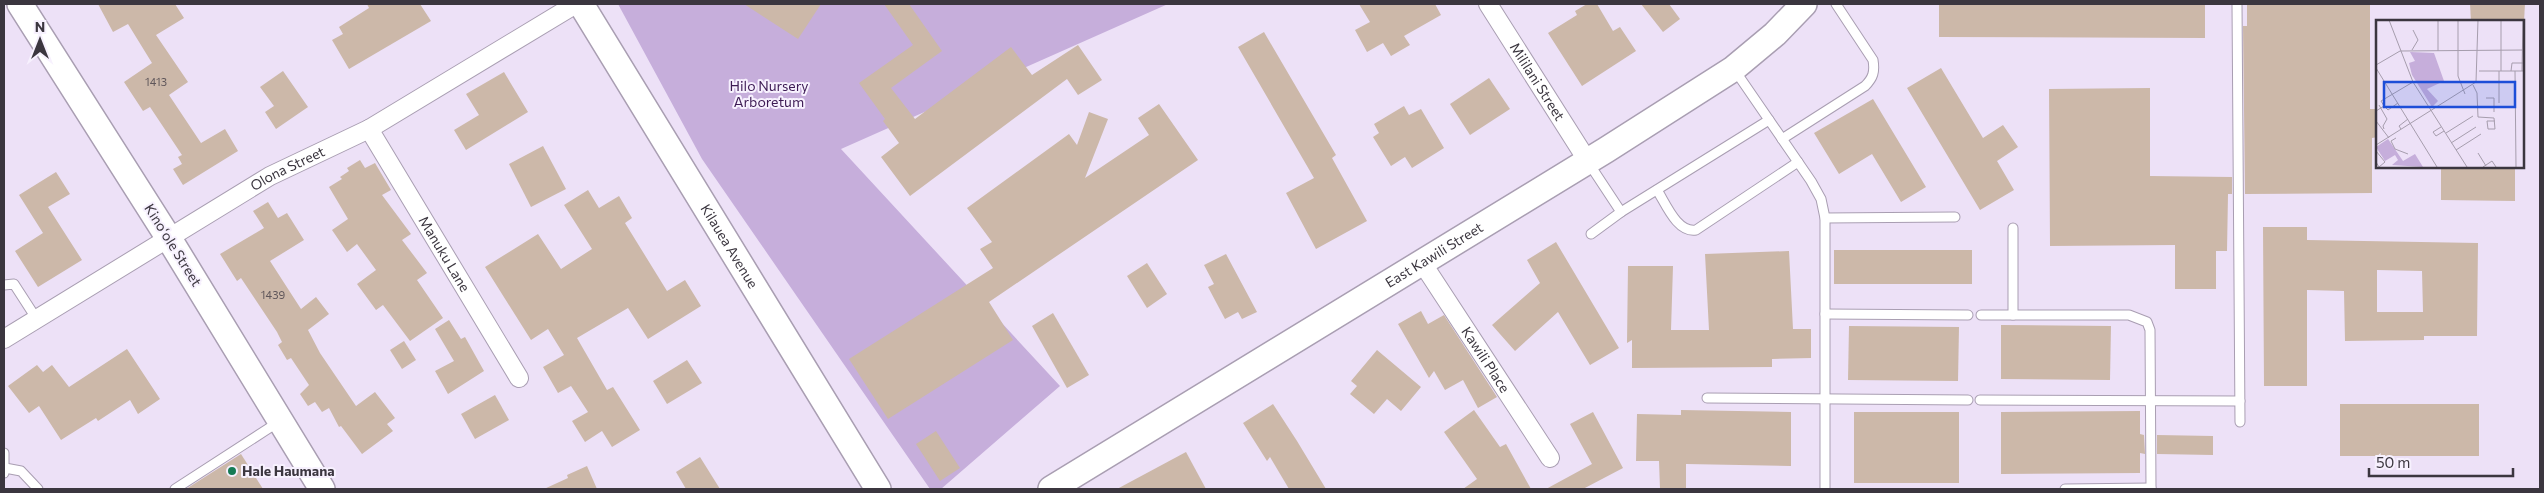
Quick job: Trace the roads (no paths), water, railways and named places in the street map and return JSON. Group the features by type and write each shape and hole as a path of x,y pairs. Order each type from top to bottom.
{"street":[{"name":"Kinoʻole Street","path":"20,4 168,237 322,489"},
{"name":"Olona Street","path":"4,339 270,176 369,129 576,4"},
{"name":"Kilauea Avenue","path":"581,4 878,489"},
{"name":"Mililani Street","path":"1488,4 1587,160"},
{"name":"East Kawili Street","path":"1051,489 1733,69 1775,34 1804,4"},
{"name":"Manuku Lane","path":"369,129 519,378"},
{"name":"Kawili Place","path":"1422,261 1550,458"}],"lane":[{"path":"1782,139 1865,86 1872,79 1875,71 1873,60 1836,4"},
{"path":"2237,4 2240,422"},
{"path":"1733,69 1798,162 1821,199 1825,218 1825,489"},
{"path":"1591,234 1621,212 1769,120"},
{"path":"1587,160 1621,212"},
{"path":"1657,190 1682,228 1689,231 1696,230 1798,162"},
{"path":"1825,218 1955,217"},
{"path":"2013,228 2014,315"},
{"path":"4,285 14,284 36,318"},
{"path":"1825,314 1968,315"},
{"path":"1981,315 2129,315 2147,322 2151,402 2151,489 2065,489"},
{"path":"1707,398 1968,400"},
{"path":"1980,400 2240,401"},
{"path":"175,489 280,421"},
{"path":"4,453 4,471 21,471 38,489"}],"place":[{"name":"Hale Haumana","path":"232,471"}],"park label":[{"name":"Hilo Nursery Arboretum","path":"769,94"}]}
